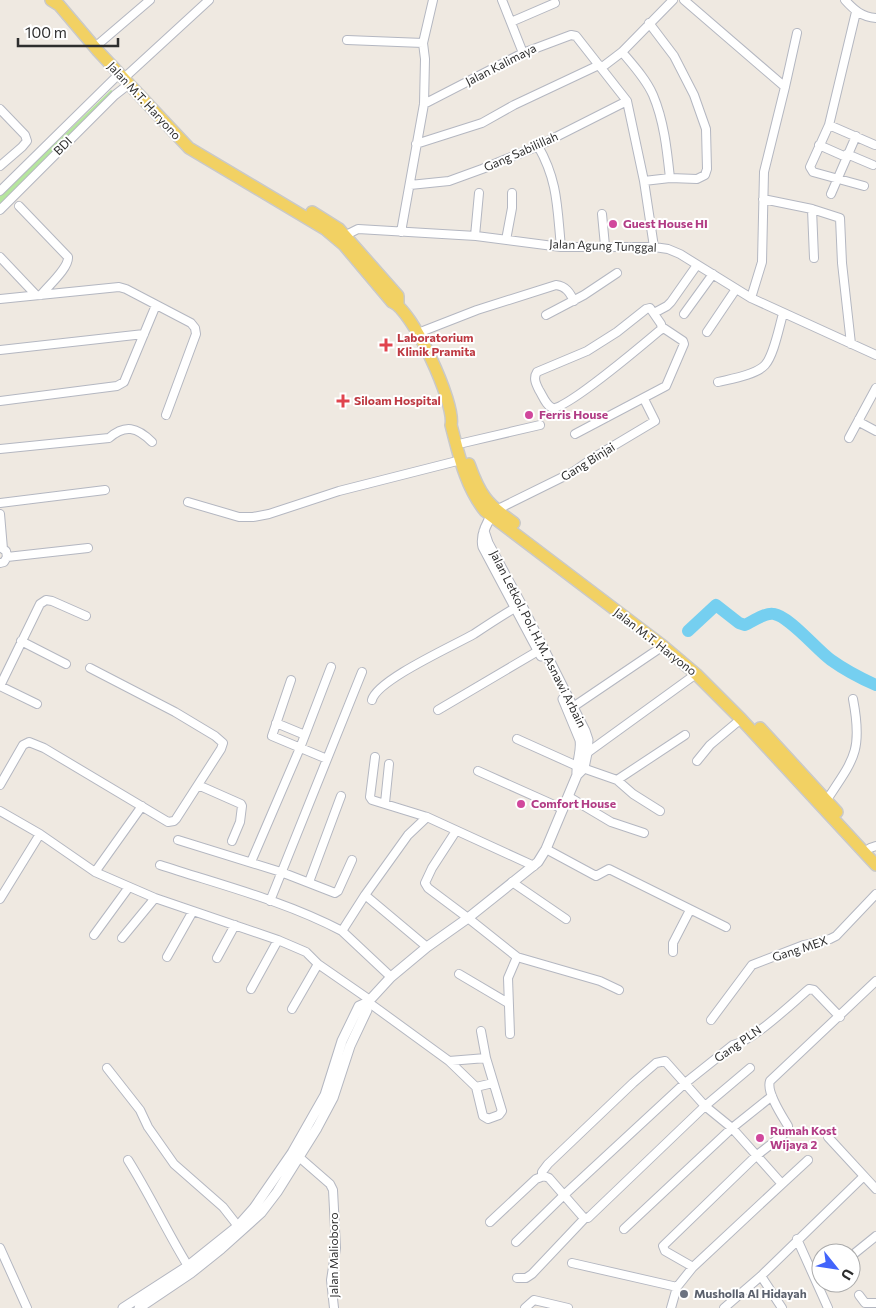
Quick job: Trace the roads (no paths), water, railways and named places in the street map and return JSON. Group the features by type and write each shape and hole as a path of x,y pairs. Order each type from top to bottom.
{"main road":[{"name":"Jalan M.T. Haryono","path":"55,1 124,79 189,148 243,179 266,187 330,223 392,302 398,304 418,333 443,388 452,419 450,425 471,492 477,502 668,647 707,674 874,850"},
{"name":"Jalan M.T. Haryono","path":"452,419 458,422 477,485 493,513"},
{"name":"Jalan M.T. Haryono","path":"668,647 741,719 876,865"}],"street":[{"path":"95,47 150,0"},
{"path":"0,191 209,0"},
{"path":"401,232 424,104 425,59 423,43 433,0"},
{"path":"502,0 523,53"},
{"path":"416,144 482,123 600,66 622,52 673,0"},
{"path":"684,0 785,87"},
{"path":"845,0 856,12 876,18"},
{"path":"511,22 555,3"},
{"path":"856,12 829,125 810,164 813,172 864,186"},
{"path":"644,181 670,178 697,178 705,175 707,168 706,129 694,95 678,64 649,23"},
{"path":"751,298 762,262 764,172 797,33"},
{"name":"Jalan Kalimaya","path":"424,104 523,53 574,35 580,39 627,101 644,181 654,247"},
{"path":"347,40 423,43"},
{"path":"622,52 642,76 653,94 661,118 670,178"},
{"name":"BDI","path":"0,210 115,96 124,79"},
{"name":"Gang Sabilillah","path":"410,185 448,181 482,169 538,146 627,101"},
{"path":"0,109 27,140 22,147 0,166"},
{"path":"829,125 875,144"},
{"path":"831,194 856,136"},
{"path":"819,145 873,165"},
{"path":"538,146 552,174 561,246"},
{"path":"475,236 479,193"},
{"path":"506,240 512,208 512,193"},
{"path":"763,199 812,209 840,218 842,263 851,344"},
{"path":"19,206 68,257 64,268 38,295"},
{"path":"812,209 814,258"},
{"path":"602,214 605,246"},
{"name":"Jalan Agung Tunggal","path":"341,238 358,229 475,236 561,246 654,247 668,249 697,264 751,298 876,355"},
{"path":"0,257 38,295"},
{"path":"654,313 671,302 697,264"},
{"path":"546,316 574,301 617,273"},
{"path":"684,314 713,274"},
{"path":"418,333 477,310 556,285 560,285 568,290 574,301"},
{"path":"0,299 119,287 191,323 195,328 196,334 166,415"},
{"path":"707,332 736,289"},
{"path":"0,401 117,386 124,382 156,305"},
{"path":"575,434 666,386 683,347 683,341 662,327 650,308 588,351 537,372 535,376 536,384 548,405 554,409 559,408 582,393 662,327"},
{"path":"718,382 745,375 765,365 770,356 783,314"},
{"path":"0,350 144,334"},
{"path":"849,438 876,388"},
{"name":"Gang Binjai","path":"493,513 573,472 656,421 644,398"},
{"path":"859,420 876,431"},
{"path":"463,443 540,425"},
{"path":"0,449 109,438 124,428 144,434 152,442"},
{"path":"188,502 239,517 253,517 269,514 339,491 461,460"},
{"path":"0,503 105,490"},
{"name":"Jalan Letkol. Pol. H.M. Asnawi Arbain","path":"493,513 484,531 488,543 570,709 582,747 579,770"},
{"path":"0,514 2,548 6,551 7,557 4,562 0,563"},
{"path":"7,557 88,548"},
{"path":"37,704 0,686 40,604 46,600 52,601 86,616"},
{"path":"372,700 377,690 425,659 473,634 518,606"},
{"name":"Jalan Letkol. Pol. H.M. Asnawi Arbain","path":"139,1308 191,1273 240,1229 287,1160 325,1095 342,1041 359,1006 369,1001 391,977 427,947 468,918 534,866 546,849 587,753 588,740 538,651 518,606"},
{"path":"21,641 66,664"},
{"path":"570,709 668,647"},
{"path":"438,710 538,651"},
{"path":"251,862 300,748 331,667"},
{"path":"0,785 23,745 29,742 44,748 168,822 174,821 223,743 175,712 90,668"},
{"path":"270,901 362,672"},
{"path":"587,753 696,674"},
{"path":"291,680 272,734 273,738 328,759"},
{"path":"826,801 855,755 857,727 853,699"},
{"path":"697,761 710,745 741,719"},
{"path":"276,723 305,735"},
{"path":"615,779 685,735"},
{"path":"517,739 579,770 615,779 632,794 660,811"},
{"path":"375,757 370,797 372,800 427,817 534,866"},
{"path":"384,803 389,764"},
{"path":"478,771 564,808"},
{"path":"198,785 241,804 240,822 232,840"},
{"path":"309,882 341,796"},
{"path":"569,797 611,822 644,833"},
{"path":"95,872 142,806"},
{"path":"0,811 40,834 95,872 155,898 278,940 306,952 318,964 449,1062 476,1087 483,1116 488,1119 499,1115 502,1111 486,1058 481,1031"},
{"path":"342,931 364,895 408,835 427,817"},
{"path":"456,831 432,868 426,880 426,886 516,957 600,981 619,990"},
{"path":"0,899 40,834"},
{"path":"178,840 251,862 337,892 352,860"},
{"path":"546,849 594,876 599,876 608,869 726,927"},
{"path":"160,865 270,901 322,921 342,931 391,977"},
{"path":"512,882 566,919"},
{"path":"94,935 129,887"},
{"name":"Gang MEX","path":"711,1020 752,965 804,945 836,936 876,894"},
{"path":"364,895 427,947"},
{"path":"122,938 155,898"},
{"path":"673,952 673,943 690,910"},
{"path":"167,957 193,911"},
{"path":"218,958 235,926"},
{"path":"251,988 278,940"},
{"path":"510,1034 508,978 516,957"},
{"path":"292,1009 318,964"},
{"path":"459,974 508,1004"},
{"path":"693,1267 665,1251 663,1246 756,1156 784,1134 788,1128 772,1096 768,1085 770,1081 876,982"},
{"name":"Gang PLN","path":"684,1084 733,1045 738,1044 762,1028 808,989 814,990 840,1017"},
{"name":"Jalan Letkol. Pol. H.M. Asnawi Arbain","path":"123,1308 188,1266 262,1213 278,1192 333,1098 350,1046 367,1010 369,1001"},
{"path":"449,1062 486,1058"},
{"path":"542,1176 542,1172 548,1164 656,1063 665,1061 705,1106 732,1128 782,1184"},
{"path":"107,1068 140,1110 148,1127 174,1164 223,1207 240,1229"},
{"path":"517,1278 526,1278 532,1274 584,1218 589,1216 705,1106 750,1068"},
{"path":"476,1087 493,1083"},
{"path":"516,1242 684,1084"},
{"path":"624,1229 732,1128 772,1096"},
{"path":"828,1137 876,1189"},
{"name":"Jalan Malioboro","path":"299,1157 330,1184 333,1190 336,1248 331,1280 334,1308"},
{"path":"128,1160 155,1206 168,1234 188,1266"},
{"path":"670,1308 676,1287 693,1267 808,1160"},
{"path":"490,1222 536,1179 542,1176 549,1178 584,1218"},
{"path":"727,1307 864,1176"},
{"path":"861,1248 876,1236"},
{"path":"797,1239 828,1308"},
{"path":"0,1248 27,1308"},
{"path":"572,1263 676,1287"},
{"path":"761,1276 782,1308"},
{"path":"858,1295 865,1303 876,1303"},
{"path":"525,1308 534,1300 568,1308"}],"waterway":[{"path":"688,631 716,605 739,623 745,625 763,616 774,614 795,627 831,660 853,674 876,685"}],"place":[{"name":"Guest House HI","path":"613,224"},
{"name":"Laboratorium Klinik Pramita","path":"386,345"},
{"name":"Siloam Hospital","path":"343,401"},
{"name":"Ferris House","path":"529,415"},
{"name":"Comfort House","path":"521,804"},
{"name":"Rumah Kost Wijaya 2","path":"760,1138"},
{"name":"Musholla Al Hidayah","path":"684,1294"}]}
